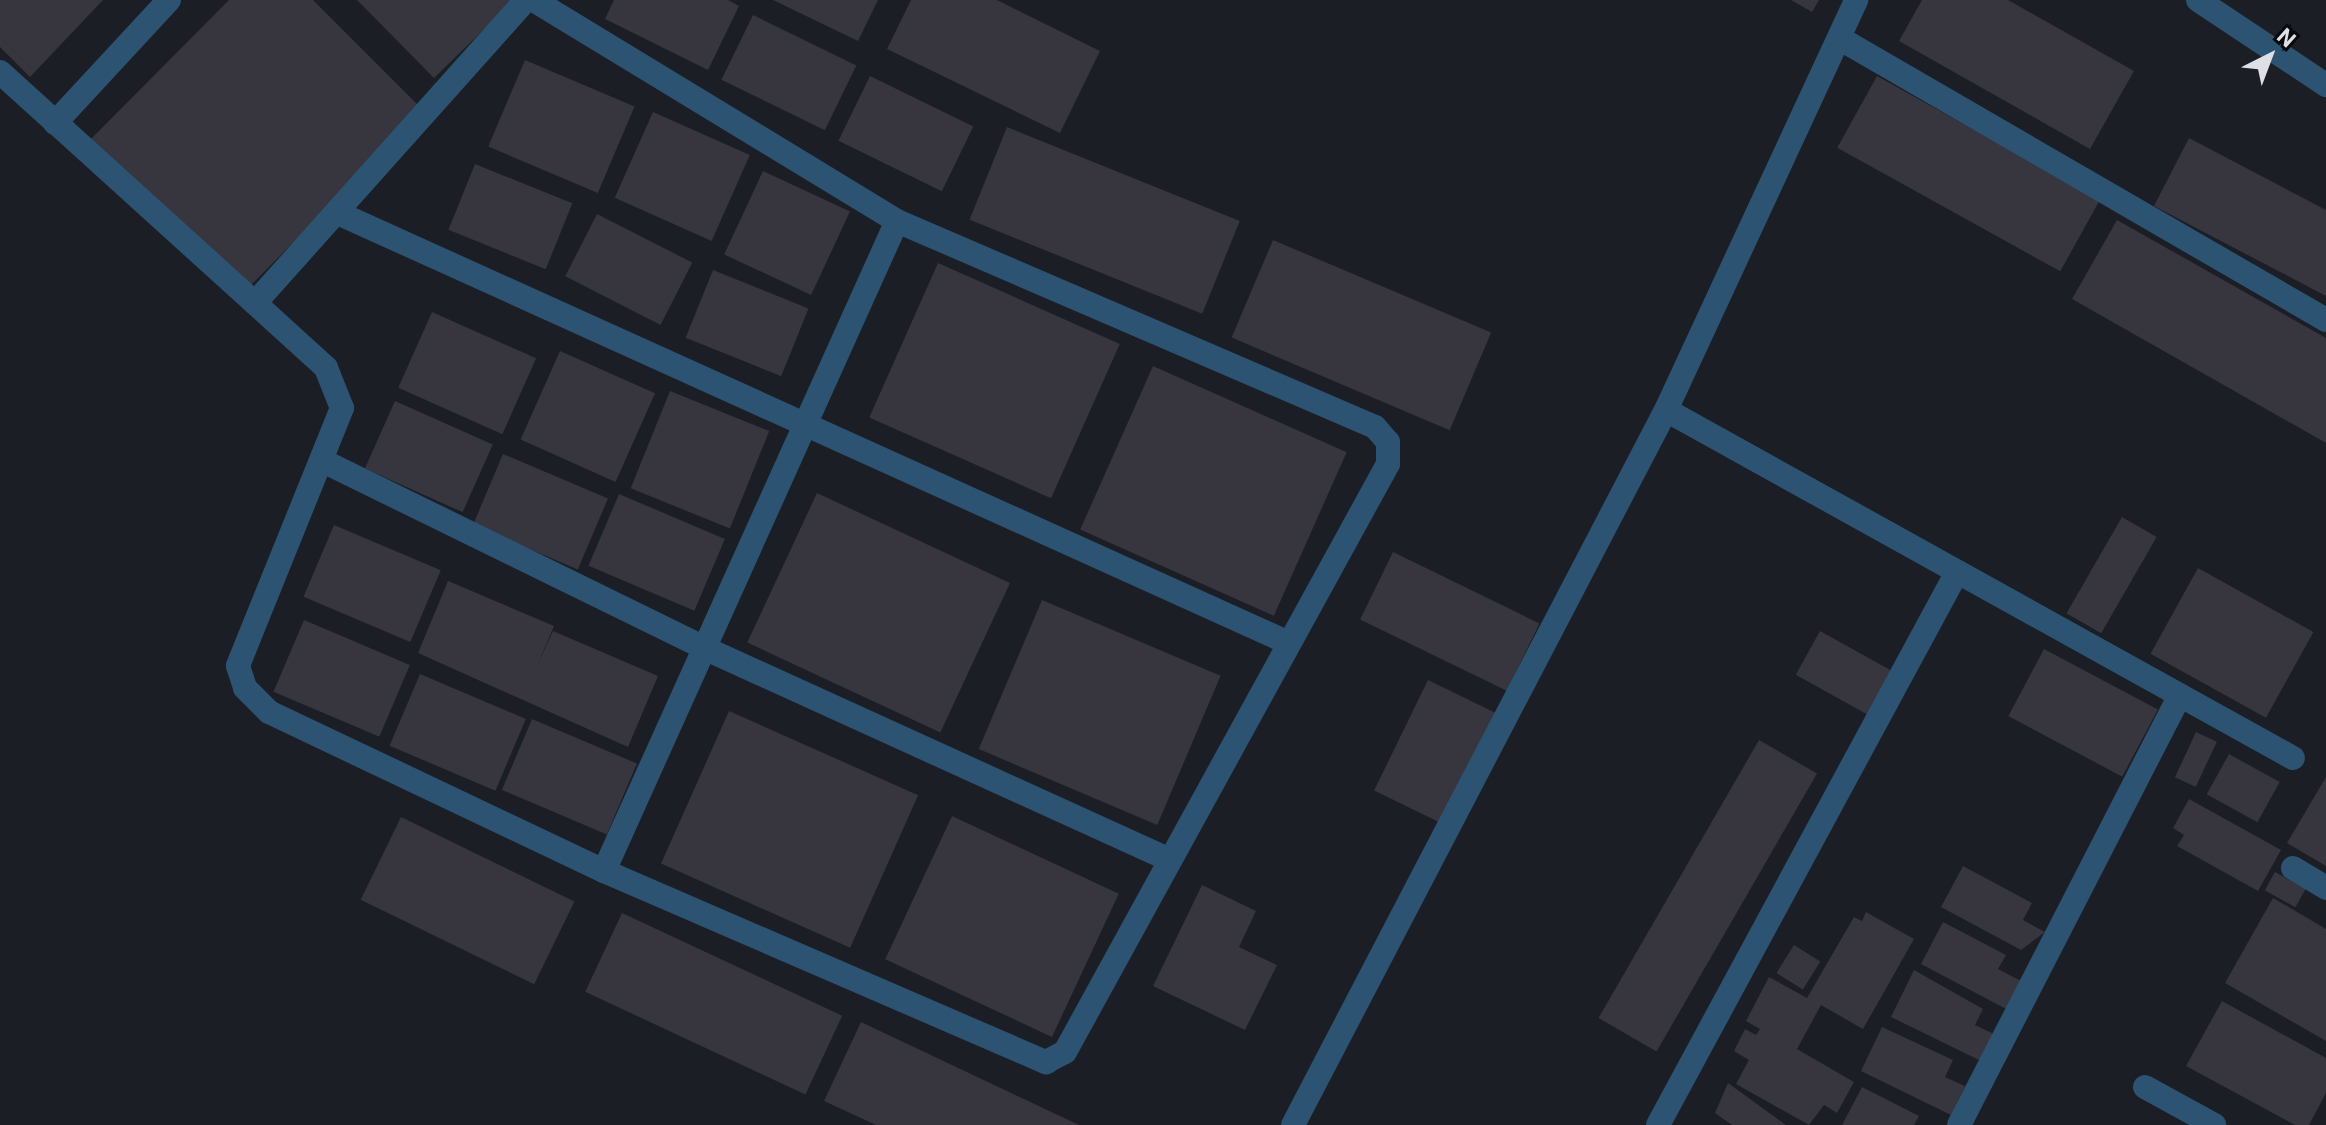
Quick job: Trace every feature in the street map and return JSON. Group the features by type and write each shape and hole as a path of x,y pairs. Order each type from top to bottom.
{"street":[{"path":"55,123 169,0"},
{"path":"255,303 340,214 526,0"},
{"path":"0,72 326,368 342,408 325,462 238,666 245,688 269,712 604,871 1046,1062 1065,1052 1388,464 1388,442 1375,427 897,221 534,0"},
{"path":"1293,1125 1666,410 1856,0"},
{"path":"2198,0 2326,85"},
{"path":"1839,38 2326,320"},
{"path":"340,214 1289,643"},
{"path":"604,871 702,647 807,425 897,221"},
{"path":"1666,410 2293,758"},
{"path":"325,462 702,647 1170,860"},
{"path":"1658,1125 1957,572"},
{"path":"1959,1125 2180,695"},
{"path":"2293,868 2326,888"},
{"path":"2145,1087 2214,1125"}],"building":[{"path":"0,0 103,0 30,77 0,47"},
{"path":"229,0 313,0 424,111 244,292 90,140"},
{"path":"357,0 514,0 434,78"},
{"path":"614,0 728,0 739,6 708,70 605,19"},
{"path":"773,0 878,0 858,41"},
{"path":"911,0 997,0 1100,51 1060,133 887,49"},
{"path":"1791,0 1819,0 1812,12"},
{"path":"1922,0 2008,0 2134,71 2090,149 1899,41"},
{"path":"753,15 856,65 825,130 721,80"},
{"path":"525,60 635,106 598,193 488,147"},
{"path":"870,76 973,126 942,191 838,141"},
{"path":"1877,76 2100,200 2060,271 1837,148"},
{"path":"653,112 750,155 712,241 615,198"},
{"path":"1007,127 1240,221 1202,314 970,220"},
{"path":"2189,138 2326,210 2326,296 2154,206"},
{"path":"475,164 572,203 546,269 448,230"},
{"path":"763,171 850,212 811,295 724,254"},
{"path":"597,214 692,263 661,325 565,276"},
{"path":"2117,220 2326,338 2326,443 2072,299"},
{"path":"1273,240 1491,333 1450,430 1232,338"},
{"path":"938,263 1120,344 1051,498 869,417"},
{"path":"713,270 808,309 781,376 686,338"},
{"path":"432,312 536,358 502,434 398,388"},
{"path":"560,351 655,393 616,482 521,440"},
{"path":"1153,366 1347,452 1274,616 1080,530"},
{"path":"670,391 769,431 730,528 631,488"},
{"path":"395,401 493,445 463,512 365,469"},
{"path":"503,454 608,499 578,569 473,525"},
{"path":"817,493 1010,583 940,733 747,643"},
{"path":"619,494 725,539 694,611 589,566"},
{"path":"2122,517 2157,537 2101,633 2066,613"},
{"path":"334,525 441,570 410,642 304,597"},
{"path":"1393,552 1540,623 1507,691 1360,619"},
{"path":"2198,568 2313,632 2266,718 2150,654"},
{"path":"448,581 554,626 537,666 553,631 658,676 628,747 418,653"},
{"path":"1042,600 1221,676 1157,825 979,749"},
{"path":"304,620 410,665 379,737 274,692"},
{"path":"1820,631 1897,674 1873,717 1796,675"},
{"path":"2044,649 2158,710 2122,777 2008,716"},
{"path":"420,674 526,719 495,791 390,746"},
{"path":"1428,680 1496,713 1442,824 1374,791"},
{"path":"729,711 918,795 850,948 661,864"},
{"path":"532,719 637,764 607,834 502,790"},
{"path":"2196,732 2217,742 2196,787 2175,777"},
{"path":"1759,740 1817,774 1657,1051 1598,1018"},
{"path":"2229,754 2280,782 2257,822 2207,794"},
{"path":"2326,777 2326,866 2287,843"},
{"path":"2189,799 2281,850 2258,891 2177,846 2184,835 2173,828"},
{"path":"952,816 1119,894 1052,1037 885,959"},
{"path":"401,817 574,902 534,984 361,900"},
{"path":"1963,866 2032,903 2023,920 2045,932 2021,950 1941,907"},
{"path":"2275,872 2306,889 2295,907 2265,890"},
{"path":"1202,885 1256,911 1239,947 1277,965 1245,1030 1153,986"},
{"path":"2273,898 2326,929 2326,1041 2225,983"},
{"path":"1866,912 1914,939 1863,1029 1821,1005 1797,1049 1783,1041 1854,1082 1837,1113 1824,1105 1809,1125 1736,1084 1749,1060 1734,1051 1745,1029 1756,1035 1760,1029 1746,1021 1769,977 1807,998 1854,917 1862,921"},
{"path":"622,913 842,1016 805,1095 585,992"},
{"path":"1943,922 2006,955 1998,969 2023,982 2008,1010 1921,964"},
{"path":"1794,945 1820,961 1803,989 1777,973"},
{"path":"1914,970 1983,1009 1975,1025 1996,1035 1983,1062 1891,1017"},
{"path":"2222,1001 2326,1058 2326,1093 2309,1125 2295,1125 2186,1066"},
{"path":"861,1022 1079,1125 876,1125 824,1101"},
{"path":"1882,1027 1953,1060 1945,1077 1965,1086 1951,1115 1861,1071"},
{"path":"1728,1083 1786,1125 1732,1125 1715,1113"},
{"path":"1862,1087 1919,1116 1914,1125 1842,1125"}]}
